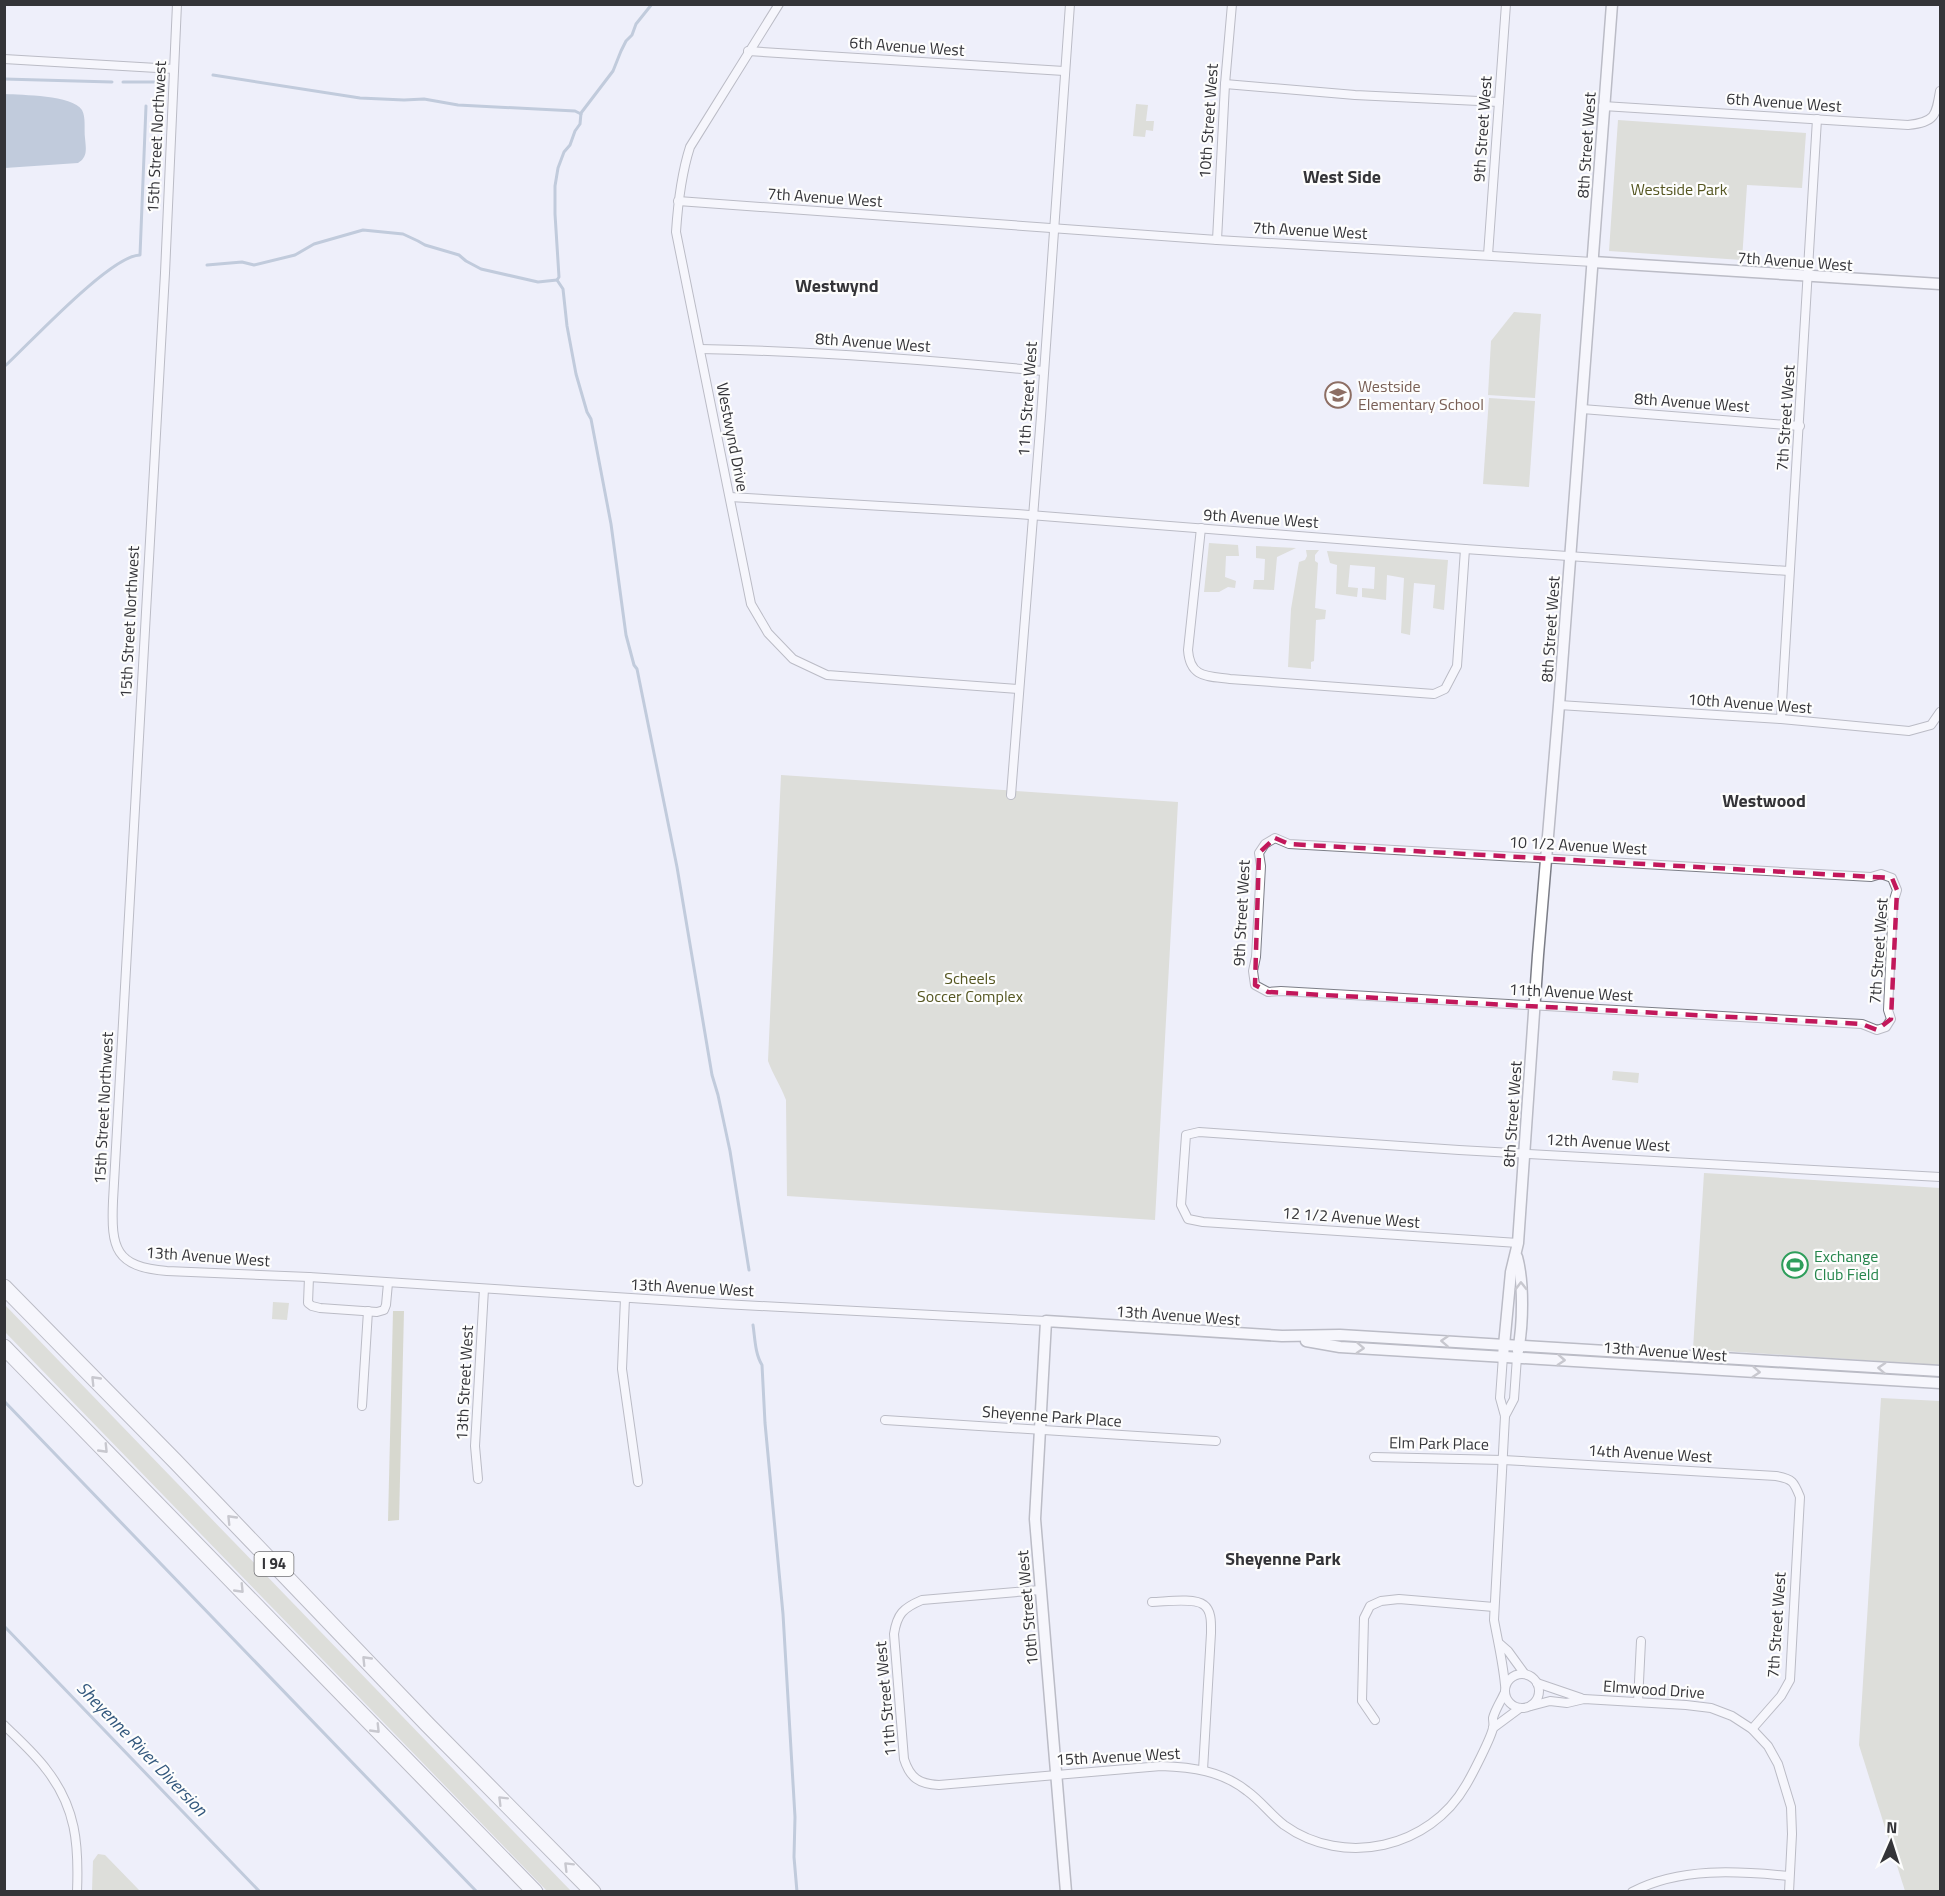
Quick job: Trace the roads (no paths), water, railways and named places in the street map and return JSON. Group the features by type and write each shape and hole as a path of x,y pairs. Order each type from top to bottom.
{"highway":[{"name":"I 94","path":"4,1287 175,1461 436,1734 593,1892"},
{"name":"I 94","path":"4,1347 535,1892"}],"street":[{"name":"15th Street Northwest","path":"114,1241 113,1201 165,273 177,4"},
{"name":"Westwynd Drive","path":"779,4 690,147 682,171 676,232 751,604 768,633 793,659 827,675 1019,688"},
{"name":"11th Street West","path":"1011,795 1070,4"},
{"name":"10th Street West","path":"1216,240 1232,4"},
{"name":"9th Street West","path":"1488,255 1506,4"},
{"name":"8th Street West","path":"1505,1689 1504,1668 1494,1620 1505,1416 1500,1398 1511,1272 1517,1256 1518,1244 1612,4"},
{"name":"6th Avenue West","path":"748,51 1064,71"},
{"path":"4,59 174,69"},
{"path":"1225,84 1355,95 1499,102"},
{"name":"6th Avenue West","path":"1603,106 1908,125 1926,123 1936,113 1941,91"},
{"name":"7th Street West","path":"1781,719 1817,119"},
{"name":"7th Avenue West","path":"678,201 1216,240 1941,284"},
{"name":"8th Avenue West","path":"700,349 760,350 1043,371"},
{"name":"8th Avenue West","path":"1581,409 1800,426"},
{"name":"9th Avenue West","path":"730,496 1033,515 1789,572"},
{"path":"1201,528 1188,650 1189,662 1202,675 1230,679 1434,694 1445,690 1457,666 1465,549"},
{"name":"10th Avenue West","path":"1559,705 1781,719 1909,731 1931,725 1941,712"},
{"name":"10 1/2 Avenue West","path":"1265,844 1275,838 1288,844 1871,877 1881,874 1892,878"},
{"name":"9th Street West","path":"1255,985 1253,971 1256,957 1261,866 1259,854 1265,844"},
{"name":"7th Street West","path":"1886,1027 1891,1019 1888,1010 1893,903 1897,890 1892,878"},
{"name":"11th Avenue West","path":"1255,985 1268,992 1862,1024 1877,1030 1886,1027"},
{"name":"12th Avenue West","path":"1185,1214 1181,1205 1186,1135 1199,1132 1941,1177"},
{"name":"12 1/2 Avenue West","path":"1185,1214 1188,1219 1203,1222 1518,1244"},
{"name":"13th Avenue West","path":"114,1241 122,1257 133,1265 148,1270 309,1277 1282,1336 1340,1335 1504,1345 1518,1352 1941,1383"},
{"name":"8th Street West","path":"1505,1416 1514,1400 1518,1352 1521,1272 1517,1256"},
{"path":"309,1277 307,1298 308,1303 312,1306 377,1312 384,1310 387,1305 388,1283"},
{"name":"13th Street West","path":"478,1479 475,1446 484,1289"},
{"path":"626,1298 622,1368 638,1482"},
{"path":"363,1406 368,1311"},
{"name":"10th Street West","path":"1046,1321 1035,1500 1040,1590 1066,1892"},
{"name":"13th Avenue West","path":"1282,1336 1340,1347 1503,1356 1518,1352 1941,1371"},
{"name":"Sheyenne Park Place","path":"885,1420 1216,1441"},
{"name":"Elm Park Place","path":"1374,1457 1503,1460"},
{"name":"14th Avenue West","path":"1503,1460 1776,1476 1794,1482"},
{"name":"7th Street West","path":"1752,1729 1781,1696 1790,1680 1800,1497 1794,1482"},
{"name":"11th Street West","path":"915,1779 907,1770 904,1759 894,1635 900,1614 908,1606 922,1600 1040,1590"},
{"path":"1375,1720 1362,1701 1364,1618 1370,1606 1381,1601 1399,1599 1494,1607"},
{"path":"1152,1602 1195,1602 1204,1605 1209,1611 1211,1633 1203,1770"},
{"path":"1638,1702 1641,1641"},
{"name":"8th Street West","path":"1500,1644 1508,1651 1524,1674"},
{"path":"1524,1674 1534,1678 1537,1683 1538,1698 1531,1706 1520,1708 1510,1703 1505,1689 1513,1676 1524,1674"},
{"name":"Elmwood Drive","path":"1537,1683 1584,1700"},
{"name":"15th Avenue West","path":"915,1779 927,1784 939,1785 1161,1766 1185,1767 1226,1777 1246,1790 1283,1824 1303,1836 1344,1848 1367,1848 1409,1838 1442,1816 1466,1786 1493,1728 1494,1717 1505,1689"},
{"name":"Elmwood Drive","path":"1531,1706 1550,1701 1568,1703 1584,1700 1686,1705 1711,1708 1732,1716 1752,1729"},
{"name":"15th Avenue West","path":"1493,1728 1520,1708"},
{"path":"4,1725 46,1768 60,1789 76,1836 79,1859 77,1892"},
{"path":"1752,1729 1768,1746 1785,1782 1791,1807 1789,1892"},
{"path":"1632,1892 1645,1885 1696,1873 1744,1871 1790,1876"}],"water":[{"path":"5,94 46,97 77,105 84,116 86,149 83,158 78,163 5,168"}],"waterway":[{"path":"652,4 626,41 613,71 581,113 580,124 558,168 555,186 559,277 557,280 563,289 576,374 591,419 611,524 626,635 637,669 677,867 712,1075 730,1151 749,1270"},
{"path":"213,75 360,98 424,99 458,105 575,111 581,114"},
{"path":"4,79 112,82"},
{"path":"123,82 154,82"},
{"path":"4,367 91,284 110,269 127,259 140,255 146,106"},
{"path":"207,265 242,262 254,265 295,255 314,244 363,230 403,234 425,245 459,255 481,269 538,282 557,280"},
{"path":"753,1325 757,1351 762,1365 765,1423 783,1614 797,1892"},
{"path":"4,1401 477,1892"},
{"name":"Sheyenne River Diversion","path":"4,1626 260,1892"}],"place":[{"name":"Westside Elementary School","path":"1338,395"},
{"name":"Exchange Club Field","path":"1795,1265"}],"district":[{"name":"West Side","path":"1342,177"},
{"name":"Westwynd","path":"837,286"},
{"name":"Westwood","path":"1764,801"},
{"name":"Sheyenne Park","path":"1283,1559"}],"park label":[{"name":"Westside Park","path":"1679,189"},
{"name":"Scheels Soccer Complex","path":"970,987"}]}
